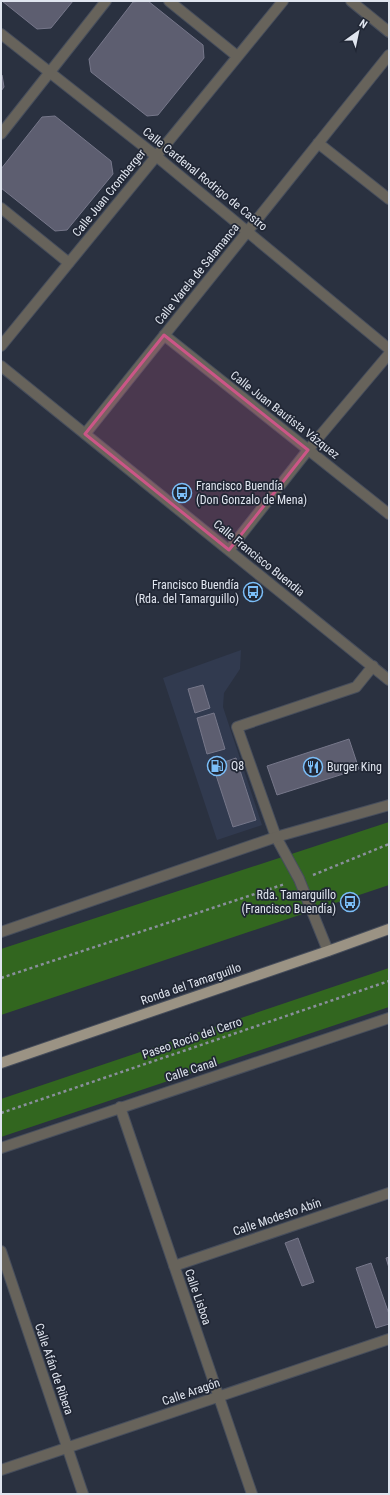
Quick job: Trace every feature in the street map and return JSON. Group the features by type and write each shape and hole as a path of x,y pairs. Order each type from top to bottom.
{"main road":[{"name":"Ronda del Tamarguillo","path":"1,1063 389,929"}],"street":[{"path":"1,134 106,1"},
{"path":"169,1 237,56"},
{"name":"Calle Juan Cromberger","path":"1,346 283,1"},
{"path":"351,1 389,32"},
{"name":"Calle Cardenal Rodrigo de Castro","path":"1,34 156,156 389,349"},
{"name":"Calle Varela de Salamanca","path":"85,434 389,55"},
{"path":"318,143 389,199"},
{"path":"1,208 69,263"},
{"name":"Calle Juan Bautista Vázquez","path":"164,335 389,514"},
{"path":"229,550 308,450 389,354"},
{"name":"Calle Francisco Buendia","path":"1,366 389,680"},
{"path":"328,951 299,879 276,837 237,727 356,687 373,666"},
{"path":"1,932 276,837 389,805"},
{"name":"Calle Canal","path":"1,1148 389,1018"},
{"name":"Calle Lisboa","path":"120,1108 252,1494"},
{"name":"Calle Modesto Abín","path":"174,1266 389,1193"},
{"name":"Calle Afán de Ribera","path":"1,1251 82,1494"},
{"name":"Calle Aragón","path":"1,1470 389,1339"}],"path":[{"path":"309,876 389,844"},
{"path":"1,978 291,882"},
{"name":"Paseo Rocío del Cerro","path":"1,1113 389,981"}],"highlighted area":[{"path":"164,335 308,450 229,550 85,434"}],"shaded area":[{"name":"Q8","path":"241,650 240,669 224,693 223,707 262,825 217,840 163,678"}],"green space":[{"path":"389,822 389,885 1,1015 1,949"},
{"path":"389,968 389,1007 1,1137 1,1099"}],"building":[{"path":"2,1 73,1 51,28 37,29"},
{"path":"148,1 203,45 204,58 158,115 147,116 91,72 89,59 133,2"},
{"path":"1,74 4,87 1,91"},
{"path":"55,116 111,161 113,174 67,230 55,231 1,188 1,169 42,117"},
{"path":"203,685 210,708 195,713 188,689"},
{"path":"214,713 225,749 207,754 197,718"},
{"name":"Burger King","path":"349,739 359,769 277,795 267,766"},
{"path":"236,758 256,820 233,827 213,766"},
{"path":"298,1238 314,1282 302,1286 285,1243"},
{"path":"389,1257 389,1268 386,1258"},
{"path":"371,1263 389,1314 389,1324 376,1328 356,1268"}],"place":[{"name":"Francisco Buendía (Don Gonzalo de Mena)","path":"182,493"},
{"name":"Francisco Buendía (Rda. del Tamarguillo)","path":"253,592"},
{"name":"Q8","path":"217,766"},
{"name":"Burger King","path":"313,767"},
{"name":"Rda. Tamarguillo (Francisco Buendía)","path":"350,902"}]}
